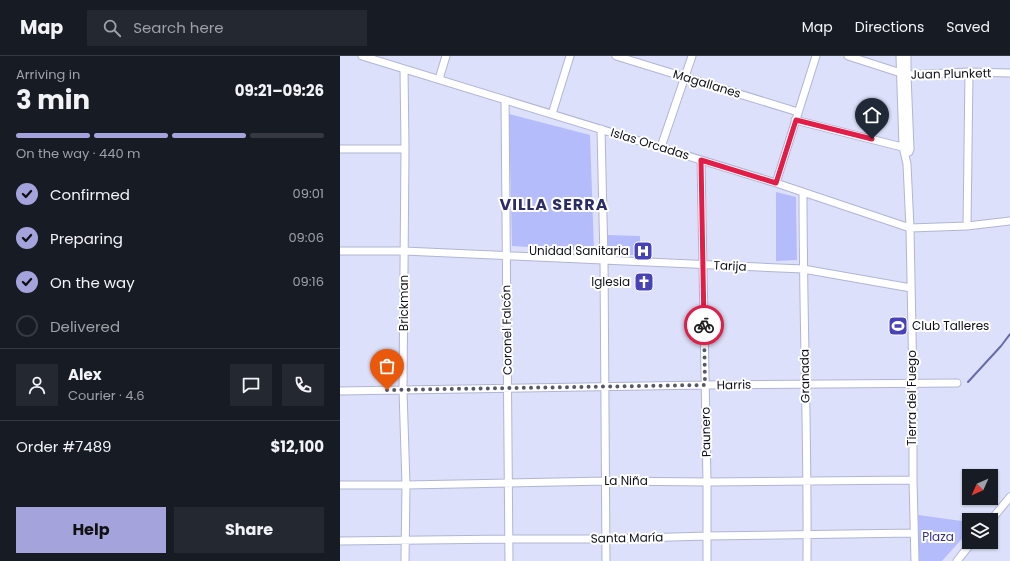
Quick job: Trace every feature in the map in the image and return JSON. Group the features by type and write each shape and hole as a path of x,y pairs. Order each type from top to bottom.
{"street":[{"name":"Islas Orcadas","path":"362,56 776,183 910,228 967,226 1010,221"},
{"path":"439,79 446,56"},
{"path":"552,114 570,56"},
{"name":"Magallanes","path":"616,56 798,112"},
{"path":"661,148 692,56"},
{"path":"776,183 816,56"},
{"name":"Juan Plunkett","path":"848,56 904,75 969,72 1010,73"},
{"name":"Tierra del Fuego","path":"900,56 904,75 910,228 915,561"},
{"name":"Tierra del Fuego","path":"904,75 907,56"},
{"name":"Brickman","path":"404,69 405,149 403,390 406,485 405,561"},
{"path":"967,226 969,72"},
{"name":"Coronel Falcón","path":"505,100 509,561"},
{"path":"796,120 906,148"},
{"path":"601,129 604,260 606,561"},
{"path":"340,149 405,149"},
{"name":"Paunero","path":"701,160 707,561"},
{"name":"Granada","path":"803,192 807,561"},
{"name":"Tarija","path":"340,251 404,251 803,269 911,288"},
{"name":"Harris","path":"340,391 957,382"},
{"name":"La Niña","path":"340,485 606,481 707,482 913,480"},
{"path":"997,513 1010,497"},
{"name":"Santa María","path":"340,541 606,539 914,533"},
{"path":"957,561 966,549"}],"green space":[{"path":"509,114 590,135 594,251 512,246"},
{"path":"776,192 796,197 797,260 776,261"},
{"path":"608,235 640,236 640,255 608,255"},
{"name":"Plaza","path":"918,515 962,521 962,539 942,561 919,561"}],"waterway":[{"path":"968,382 1010,334"}],"way so far":[{"path":"387,390 705,385 704,325"}],"place":[{"name":"Unidad Sanitaria","path":"643,251"},
{"name":"Iglesia","path":"644,282"},
{"name":"Club Talleres","path":"898,326"}],"district":[{"name":"VILLA SERRA","path":"554,204"}],"route":[{"path":"704,325 701,160 776,183 796,120 872,139"}]}
